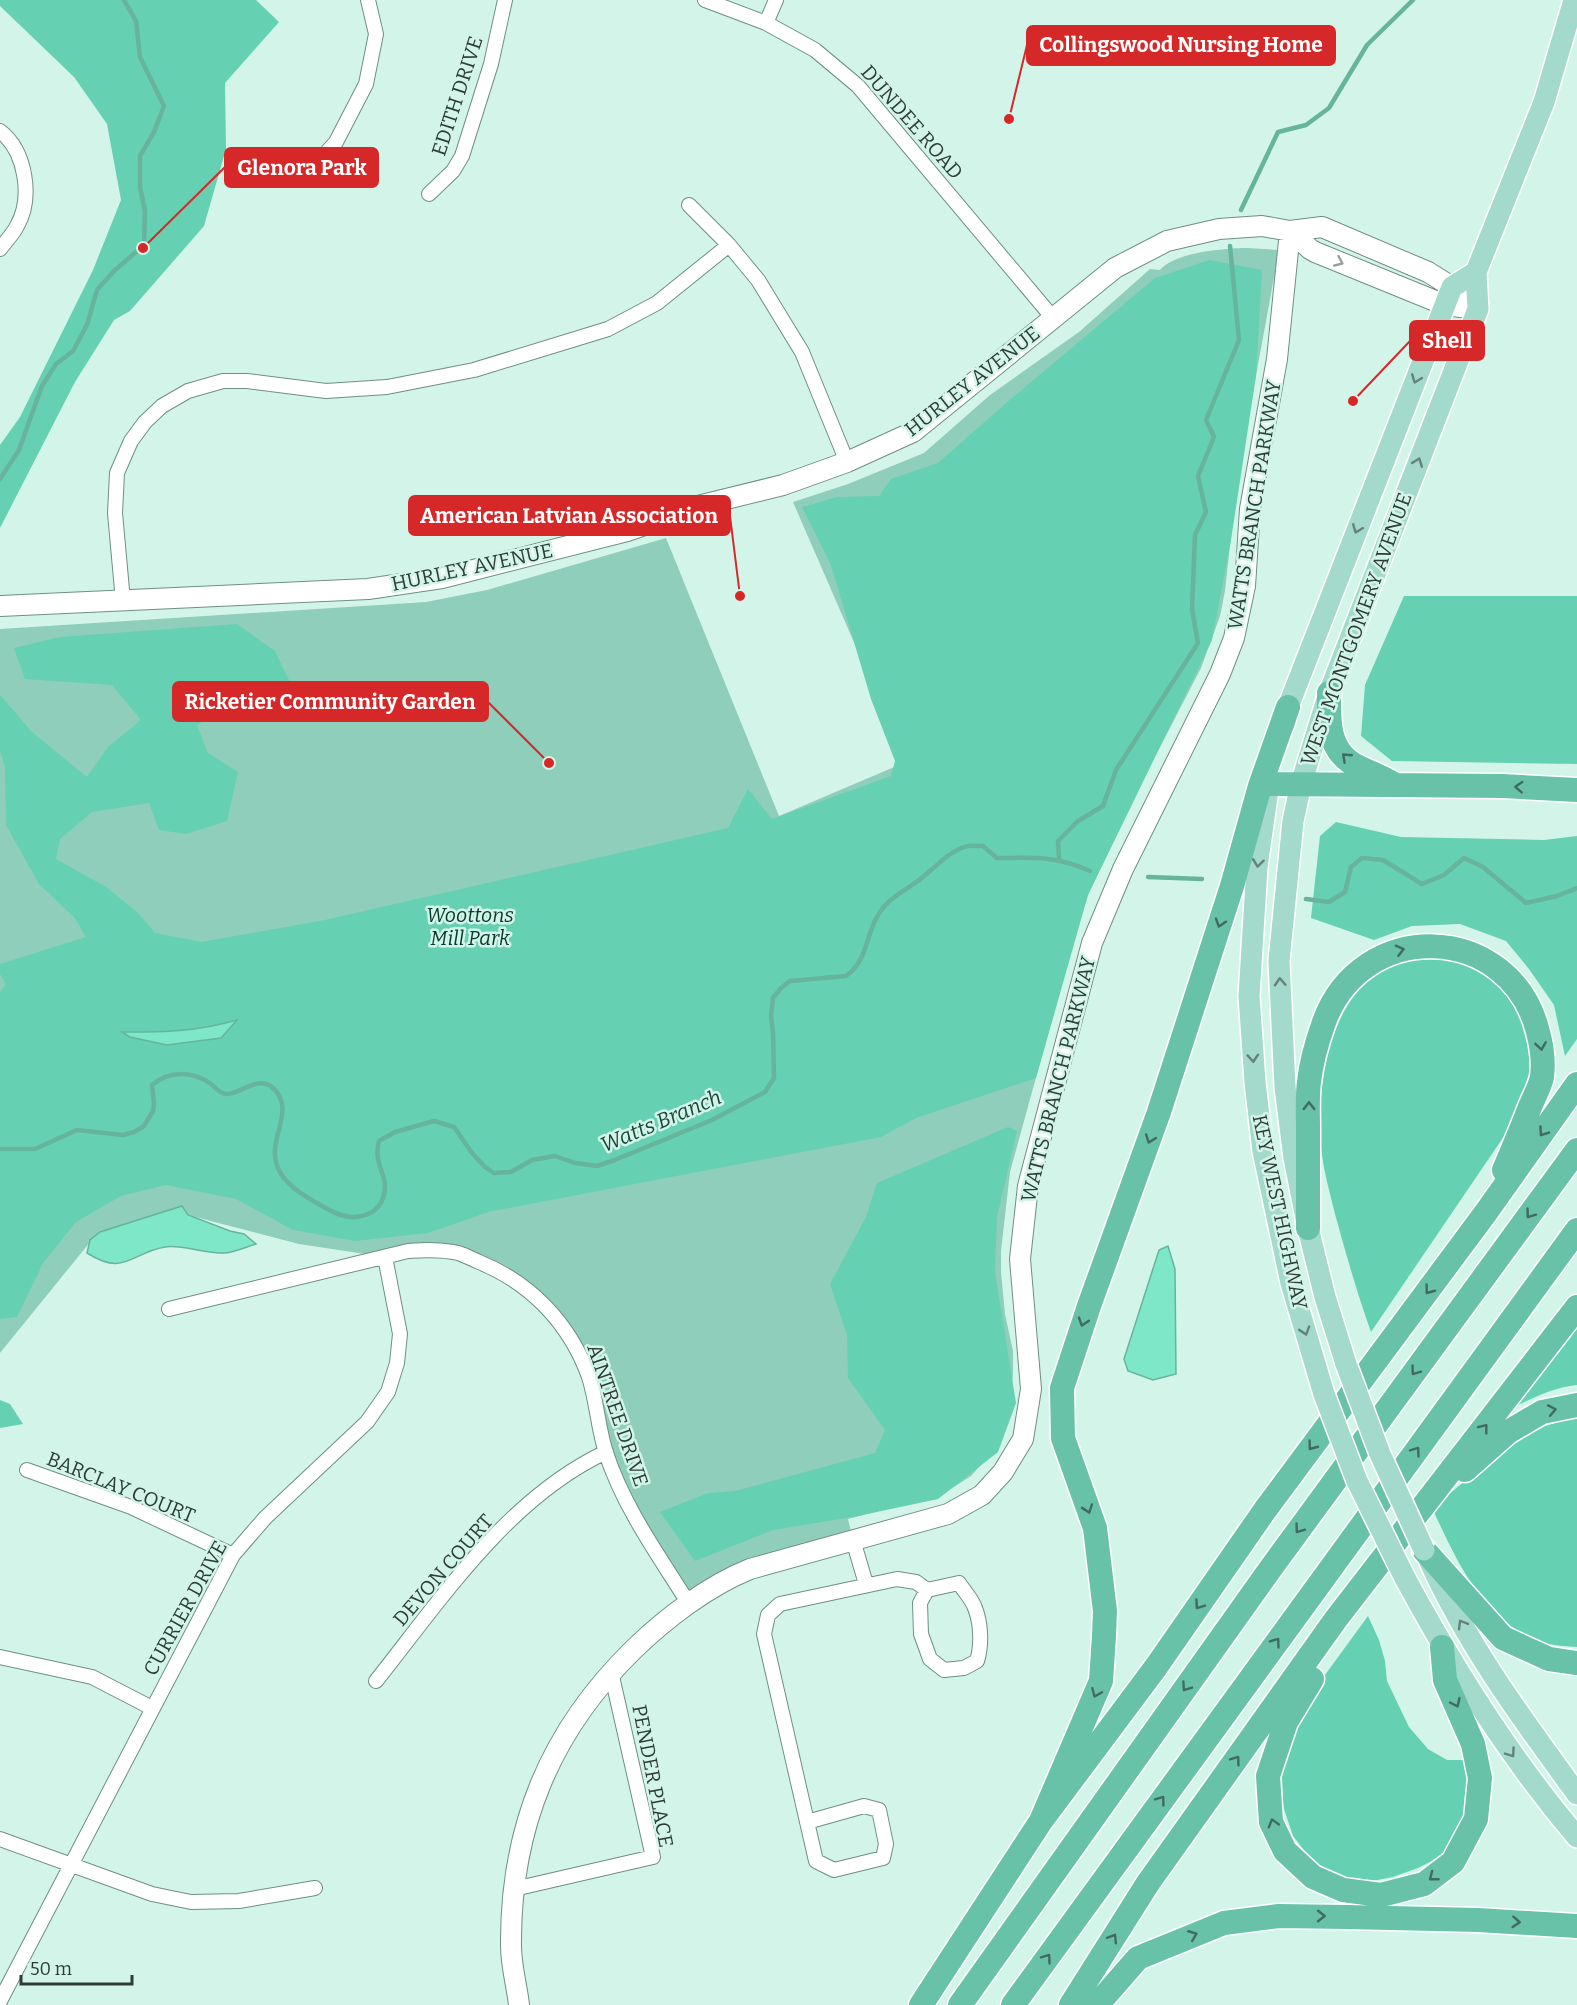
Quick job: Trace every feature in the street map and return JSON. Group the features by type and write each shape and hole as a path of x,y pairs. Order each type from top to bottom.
{"highway":[{"path":"1329,693 1330,732 1339,750 1350,762 1397,786"},
{"path":"1041,1821 1101,1680 1104,1636 1105,1611 1095,1528 1063,1438 1062,1388 1159,1112 1232,886 1260,786 1288,707"},
{"path":"1269,784 1502,786 1577,790"},
{"path":"1308,1228 1309,1082 1324,1023 1348,981 1387,953 1407,947 1454,948 1480,958 1497,968 1515,985 1530,1007 1537,1028 1542,1050 1542,1079 1487,1211"},
{"path":"921,2005 1041,1821 1156,1666 1265,1510 1487,1211 1577,1084"},
{"path":"960,2005 1271,1568 1577,1150"},
{"path":"1012,2005 1577,1230"},
{"path":"1502,1332 1577,1245"},
{"path":"1071,2005 1148,1883 1359,1589 1577,1307"},
{"path":"1422,1507 1508,1432 1542,1412 1577,1405"},
{"path":"1424,1550 1503,1638 1549,1659 1577,1663"},
{"path":"1359,1589 1323,1659 1286,1722 1268,1776 1271,1822 1285,1851 1313,1877 1343,1890 1381,1895 1424,1884 1453,1862 1476,1819 1480,1778 1473,1744 1445,1680 1442,1647"},
{"path":"1097,2005 1138,1958 1224,1923 1279,1916 1478,1920 1577,1926"}],"main road":[{"name":"WEST MONTGOMERY AVENUE","path":"1574,0 1544,102 1476,272 1478,309 1329,693 1301,784 1293,821 1279,961 1285,1087 1294,1158 1325,1297 1346,1364 1380,1454 1441,1588 1512,1705 1577,1794"},
{"path":"1448,296 1476,272"},
{"name":"WEST MONTGOMERY AVENUE","path":"1288,707 1448,296"},
{"name":"KEY WEST HIGHWAY","path":"1288,707 1269,784 1257,867 1250,975 1249,996 1255,1082 1263,1150 1291,1283 1324,1394 1358,1481 1404,1578 1442,1647"},
{"path":"1442,1647 1525,1773 1577,1836"}],"street":[{"path":"309,172 336,142 366,84 376,34 368,0"},
{"name":"EDITH DRIVE","path":"429,194 453,171 462,156 491,64 505,0"},
{"name":"DUNDEE ROAD","path":"705,0 766,24 815,50 858,86 1053,318"},
{"path":"766,24 776,0"},
{"path":"0,132 4,134 23,162 26,198 18,225 0,249"},
{"path":"689,205 729,244 758,280 802,352 847,462"},
{"name":"HURLEY AVENUE","path":"0,606 368,589 442,578 627,531 702,506 783,485 847,462 913,432 1115,268 1167,241 1219,229 1262,226 1290,231"},
{"path":"1290,231 1310,249 1448,296 1478,309"},
{"name":"WATTS BRANCH PARKWAY","path":"519,2005 511,1948 514,1888 525,1831 537,1790 555,1751 577,1715 611,1672 658,1626 735,1575 948,1514 982,1495 1003,1472 1023,1439 1031,1389 1020,1259 1028,1186 1092,943 1123,869 1220,674 1234,638 1245,586 1250,509 1277,359 1290,231"},
{"path":"123,601 115,513 117,473 130,441 162,406 188,391 223,381 247,381 326,391 387,387 474,370 608,329 657,303 729,244"},
{"name":"AINTREE DRIVE","path":"169,1309 408,1251 458,1253 491,1267 522,1285 543,1303 563,1326 585,1368 596,1402 606,1452 630,1509 689,1604"},
{"name":"CURRIER DRIVE","path":"0,2001 233,1555 265,1518 367,1422 388,1392 397,1363 400,1334 385,1257"},
{"name":"DEVON COURT","path":"376,1681 495,1534 559,1479 584,1462 606,1452"},
{"name":"BARCLAY COURT","path":"27,1470 131,1507 233,1555"},
{"path":"853,1540 866,1584"},
{"path":"807,1822 864,1806 879,1810 886,1844 883,1858 834,1870 816,1861 807,1822 764,1634 768,1615 780,1604 866,1584 897,1579 916,1582 927,1590 960,1583 975,1608 980,1637 980,1652 977,1661 964,1668 944,1670 930,1659 921,1634 920,1603 927,1590"},
{"path":"0,1657 92,1677 152,1707"},
{"name":"PENDER PLACE","path":"514,1888 654,1857 611,1672"},
{"path":"0,1839 152,1894 191,1902 239,1901 315,1888"}],"green space":[{"path":"0,0 256,0 279,22 225,83 226,149 204,226 130,311 114,320 75,382 0,528 0,445 20,417 93,270 121,200 107,124 74,77 0,6"},
{"name":"Woottons Mill Park","path":"1248,248 1279,250 1238,474 1225,591 1220,616 1201,668 1115,834 1088,895 1076,932 1010,1172 1001,1251 1001,1272 1005,1314 1013,1351 1011,1394 988,1457 971,1476 943,1494 848,1519 853,1540 749,1569 689,1604 630,1509 588,1376 543,1303 458,1253 385,1257 299,1244 176,1212 95,1236 0,1353 0,629 426,602 487,590 666,538 779,816 906,762 793,502 848,484 924,453 990,395 1079,332 1150,269 1160,270 1177,259 1201,252"},
{"path":"1209,260 1262,270 1256,376 1231,540 1212,640 1088,895 1036,1078 916,1118 881,1137 488,1212 428,1233 355,1241 293,1230 236,1199 166,1185 121,1196 76,1222 43,1263 17,1317 0,1319 0,992 6,984 0,974 0,964 86,937 75,918 39,884 6,825 5,767 0,751 0,695 32,732 87,777 108,747 141,720 112,685 25,679 14,648 60,637 237,624 275,651 302,707 276,699 230,705 197,725 208,753 238,772 227,821 186,834 159,830 149,803 92,812 60,839 56,859 106,887 137,912 155,933 202,942 325,920 728,828 748,789 772,819 891,776 895,761 871,699 831,565 802,507 837,497 879,496 891,479 938,463 1155,278"},
{"path":"1404,596 1577,596 1577,764 1392,761 1361,736 1365,685"},
{"path":"1336,822 1401,837 1544,840 1577,836 1577,1039 1565,1056 1554,1005 1506,941 1460,924 1412,926 1374,940 1311,918 1320,836"},
{"path":"1429,956 1462,962 1489,973 1513,997 1531,1036 1530,1071 1513,1123 1371,1332 1343,1244 1323,1164 1320,1121 1326,1064 1333,1036 1345,1010 1360,988 1381,971 1407,959"},
{"path":"1008,1127 1017,1131 997,1217 995,1272 1016,1403 998,1452 938,1499 858,1516 773,1530 695,1561 660,1512 708,1493 735,1491 875,1453 885,1430 848,1378 847,1335 830,1284 866,1217 877,1183"},
{"path":"1577,1328 1577,1385 1553,1390 1516,1406"},
{"path":"0,1400 10,1404 23,1424 0,1428"},
{"path":"1571,1418 1577,1419 1577,1647 1549,1644 1527,1636 1507,1623 1491,1608 1464,1571 1432,1508 1505,1448 1539,1428"},
{"path":"1368,1616 1379,1640 1385,1661 1387,1681 1409,1727 1428,1749 1447,1760 1468,1760 1470,1806 1451,1846 1438,1858 1393,1877 1372,1881 1351,1879 1328,1871 1310,1858 1293,1836 1283,1806 1282,1776 1289,1740 1298,1712"}],"shaded area":[{"path":"237,1020 221,1038 167,1045 130,1037 122,1032 180,1030"},
{"path":"182,1206 188,1215 244,1234 256,1244 225,1253 171,1246 119,1263 100,1260 87,1253 90,1240 100,1232"},
{"path":"1168,1246 1175,1269 1176,1374 1153,1380 1128,1371 1124,1359 1159,1250"}],"waterway":[{"path":"0,479 19,450 42,386 56,364 73,351 87,325 97,290 114,271 144,245 145,211 140,187 140,156 154,132 164,106 140,57 136,21 124,0"},
{"path":"1241,210 1278,132 1306,125 1329,108 1367,45 1413,0"},
{"path":"1059,859 1058,841 1078,821 1103,806 1116,770 1198,643 1192,609 1195,535 1206,512 1198,476 1214,437 1206,420 1239,340 1230,246"},
{"name":"Watts Branch","path":"0,1149 35,1149 77,1130 123,1135 134,1132 144,1126 153,1111 152,1085 166,1077 181,1074 204,1080 224,1094 261,1083 273,1088 282,1105 275,1153 278,1169 298,1192 330,1211 345,1216 355,1217 369,1214 376,1209 383,1198 385,1183 378,1157 379,1141 395,1132 434,1121 454,1127 472,1153 494,1173 511,1172 532,1160 555,1156 575,1163 597,1166 712,1120 765,1092 774,1078 771,1016 773,998 790,981 846,976 859,962 875,920 884,907 952,853 966,846 983,846 997,858 1055,860 1090,871"},
{"path":"1306,899 1329,902 1345,892 1351,867 1362,858 1383,860 1422,884 1444,875 1464,858 1483,867 1526,903 1557,896 1577,888"},
{"path":"1148,877 1202,879"}],"place":[{"name":"Collingswood Nursing Home","path":"1009,119"},
{"name":"Glenora Park","path":"143,248"},
{"name":"Shell","path":"1353,401"},
{"name":"American Latvian Association","path":"740,596"},
{"name":"Ricketier Community Garden","path":"549,763"}]}
